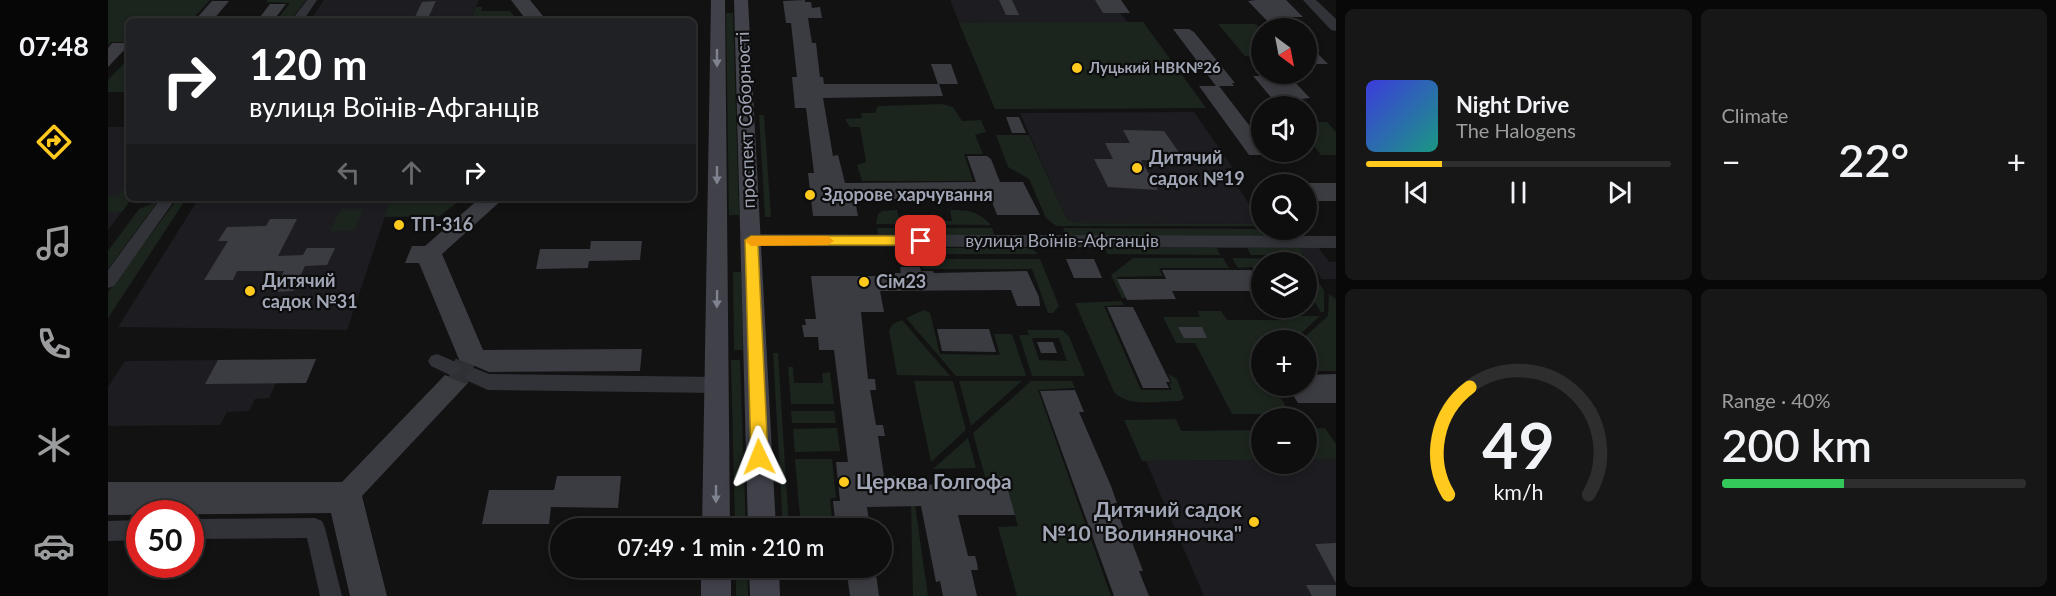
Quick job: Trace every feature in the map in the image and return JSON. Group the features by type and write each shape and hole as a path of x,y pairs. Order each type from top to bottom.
{"main road":[{"name":"проспект Соборності","path":"716,518 718,0"},
{"name":"проспект Соборності","path":"741,0 762,518"},
{"path":"718,240 751,240"},
{"path":"716,578 716,596"},
{"path":"764,578 765,596"}],"street":[{"path":"299,18 312,0"},
{"path":"1309,0 1336,27"},
{"path":"108,282 167,201"},
{"name":"вулиця Воїнів-Афганців","path":"751,240 1336,242"},
{"path":"474,376 488,382 716,385"},
{"path":"204,530 315,528 331,596"},
{"path":"108,531 126,530"}],"shaded area":[{"path":"108,0 210,0 194,18 126,18 126,42 111,42 108,45"},
{"path":"268,0 306,0 292,18 278,18 290,3 266,2"},
{"path":"324,0 479,0 471,18 312,18"},
{"name":"Луцький НВК№26","path":"950,0 1121,0 1130,13 1120,13 1128,22 1143,22 1206,108 995,109"},
{"path":"476,7 482,7 481,11 510,11 515,18 471,18"},
{"path":"726,13 733,13 739,215 729,215"},
{"name":"Луцький НВК№26","path":"1143,22 1206,108 995,109 959,23"},
{"path":"1218,24 1251,24 1251,56 1245,56"},
{"path":"126,61 126,92 108,92 108,80"},
{"path":"942,104 953,107 962,121 981,120 986,132 975,135 983,154 964,154 973,181 862,181 857,165 866,162 860,127 850,127 845,119 862,118 861,113 875,113 878,106"},
{"name":"Дитячий садок №19","path":"1194,112 1233,168 1225,168 1251,207 1251,224 1077,223 1067,219 1020,113"},
{"path":"759,115 764,115 771,217 765,217"},
{"path":"1317,122 1327,122 1336,132 1336,155 1321,155 1317,150"},
{"path":"108,127 126,127 126,201 130,201 108,230"},
{"path":"996,135 1029,135 1067,219 1077,223 1251,224 1251,226 1056,226 1046,218 1029,179 1008,167"},
{"path":"126,185 126,201 130,201 122,212 108,212 108,197 117,197"},
{"path":"158,201 108,269 108,251 139,209"},
{"name":"Дитячий садок №31","path":"197,201 390,201 347,330 118,327"},
{"path":"390,201 459,201 440,216 384,217"},
{"path":"175,202 184,202 108,318 108,292"},
{"path":"341,209 364,209 354,231 330,231"},
{"path":"897,210 900,221 952,221 950,210 956,210 977,214 991,225 876,224 878,214 882,211"},
{"path":"877,228 992,228 995,236 878,235"},
{"path":"1063,228 1251,229 1251,237 1066,236"},
{"path":"1298,247 1318,247 1329,262 1336,262 1336,279 1322,279 1317,272 1317,252 1302,252"},
{"path":"894,248 1031,248 1038,254 895,254"},
{"path":"1106,248 1217,248 1220,255 1107,254"},
{"path":"1247,248 1300,248 1302,252 1251,252 1251,255"},
{"path":"1133,258 1223,258 1229,268 1159,268 1163,276 1117,277 1126,298 1122,298 1111,275"},
{"path":"1232,258 1251,258 1251,267 1238,268"},
{"path":"909,259 1040,259 1059,306 1053,313 1048,313 1032,269 923,269 921,263 910,263"},
{"path":"733,272 741,272 743,350 734,350"},
{"path":"1317,280 1324,290 1324,312 1321,312 1317,306"},
{"path":"1329,294 1336,299 1336,371 1317,371 1317,330 1312,330 1328,316"},
{"path":"1121,301 1124,305 1104,306 1141,390 1172,390 1168,374 1177,379 1184,398 1180,401 1136,402 1120,397 1114,392 1075,303"},
{"path":"924,310 930,313 940,354 1000,355 994,334 1012,334 1026,376 956,376 906,318"},
{"path":"1198,311 1221,311 1227,320 1284,320 1284,318 1317,318 1320,316 1305,330 1251,330 1251,396 1280,396 1287,408 1251,408 1251,414 1232,414 1195,343 1176,343 1163,317 1200,317"},
{"path":"902,320 950,376 897,375 889,330 893,324"},
{"path":"1027,330 1062,330 1069,336 1085,376 1032,376 1019,335 1029,335","holes":["1032,338 1059,338 1067,361 1039,360"]},
{"path":"773,353 778,353 788,518 782,518"},
{"path":"316,359 306,383 276,383 269,398 255,399 249,411 227,412 220,425 108,426 108,387 125,361"},
{"path":"731,360 740,360 746,518 735,518"},
{"path":"788,367 793,367 794,383 823,383 822,373 830,372 834,404 791,404"},
{"path":"914,381 953,381 966,430 931,462"},
{"path":"959,381 1022,381 971,426"},
{"path":"1031,381 1072,381 1075,388 1038,390 1111,596 1017,596 998,527 1018,526 1004,477 985,477 973,433"},
{"path":"791,411 834,411 836,423 792,423"},
{"path":"1176,419 1181,431 1251,430 1251,460 1142,461 1124,420"},
{"path":"837,428 840,451 795,452 793,429"},
{"path":"1317,428 1325,428 1336,444 1336,459 1317,459"},
{"path":"968,438 976,468 933,469"},
{"path":"795,459 832,459 836,498 830,498 832,518 800,518"},
{"name":"Дитячий садок №10 \"Волиняночка\"","path":"1317,459 1336,459 1336,596 1204,596 1146,461 1251,460 1251,474 1317,474"},
{"path":"911,505 915,505 928,596 913,596"},
{"path":"736,578 747,578 748,596 736,596"}],"building":[{"path":"511,0 530,0 545,18 525,18"},
{"path":"805,0 805,2 811,2 812,8 820,7 822,18 808,18 812,43 816,43 820,77 823,77 824,84 938,84 931,64 951,64 958,84 939,84 943,96 823,98 833,156 838,155 845,183 976,182 967,156 987,156 991,159 1000,182 1023,182 1040,215 997,215 991,199 859,199 855,200 858,216 813,216 808,173 814,173 806,108 795,108 792,77 797,77 791,23 786,23 783,1"},
{"path":"999,0 1012,0 1019,15 1006,15"},
{"path":"1095,0 1121,0 1130,13 1103,13"},
{"path":"1286,0 1303,17 1264,18 1248,1"},
{"path":"212,1 229,1 215,18 197,18"},
{"path":"436,1 428,18 414,18 422,2"},
{"path":"270,4 286,4 275,18 259,18"},
{"path":"1173,29 1189,29 1194,32 1235,83 1232,83 1234,86 1219,86 1251,128 1251,155 1199,86 1216,86"},
{"path":"112,43 126,43 126,48 108,67 108,48"},
{"path":"1317,53 1328,64 1317,64"},
{"path":"1260,84 1297,84 1308,96 1270,96"},
{"path":"1006,117 1019,117 1026,133 1012,133"},
{"path":"1123,130 1164,131 1185,161 1141,160 1158,190 1108,187 1094,159 1113,159 1105,143 1130,143"},
{"path":"1317,183 1336,183 1336,201 1317,201"},
{"path":"477,201 501,201 442,254 483,350 642,349 640,371 489,372 475,366 467,369 463,377 468,383 362,496 387,596 350,596 331,513 204,514 204,500 126,500 126,515 108,515 108,482 342,482 445,375 453,378 463,369 419,263 405,263 412,246 425,246"},
{"path":"270,219 297,219 278,256 303,255 307,248 335,248 327,265 305,266 293,291 273,292 284,271 237,271 233,280 204,280 228,241 218,241 227,227 266,226"},
{"path":"591,241 642,241 640,260 589,261 588,268 536,269 540,249 590,249"},
{"path":"1066,259 1094,259 1102,278 1074,278"},
{"path":"900,267 920,267 921,271 933,271 934,273 1027,271 1039,297 1040,306 1017,306 1011,290 880,291 884,312 861,312 868,379 875,379 876,390 870,390 876,425 883,425 885,436 878,436 884,476 900,476 902,485 993,484 991,477 1004,476 1015,515 958,515 968,556 975,556 977,563 978,570 971,570 977,596 943,596 940,581 936,582 921,506 867,507 869,518 835,518 833,501 840,501 836,462 848,462 834,350 819,350 818,337 804,337 802,325 806,325 805,319 816,319 811,276 895,276 895,273 901,273"},
{"path":"1162,270 1251,270 1251,291 1172,291 1176,299 1127,300 1117,279 1166,279"},
{"path":"1107,307 1133,307 1170,382 1166,382 1169,388 1143,388"},
{"path":"1178,327 1202,327 1207,338 1184,338"},
{"path":"937,329 989,329 996,352 942,351"},
{"path":"1037,342 1053,342 1057,353 1041,353"},
{"path":"316,359 306,383 205,384 218,360"},
{"path":"1336,374 1336,403 1298,403 1293,396 1317,396 1317,375"},
{"path":"1075,390 1084,412 1079,412 1111,486 1117,503 1114,503 1143,571 1139,571 1149,596 1114,596 1040,391"},
{"path":"557,476 621,476 618,508 551,507 549,524 482,524 489,490 554,490"},
{"path":"1336,543 1336,583 1315,544"},
{"path":"848,578 877,578 879,596 850,596"},
{"path":"1306,585 1336,585 1336,596 1312,596"}],"tunnel":[{"path":"452,368 474,376"}],"slow traffic":[{"path":"751,241 828,241"}],"place":[{"name":"Луцький НВК№26","path":"1077,68"},
{"name":"Дитячий садок №19","path":"1137,168"},
{"name":"Здорове харчування","path":"810,195"},
{"name":"ТП-316","path":"399,225"},
{"name":"Сім23","path":"864,282"},
{"name":"Дитячий садок №31","path":"250,291"},
{"name":"Церква Голгофа","path":"844,482"},
{"name":"Дитячий садок №10 \"Волиняночка\"","path":"1254,522"}],"route":[{"path":"759,457 751,240 921,241"}]}
